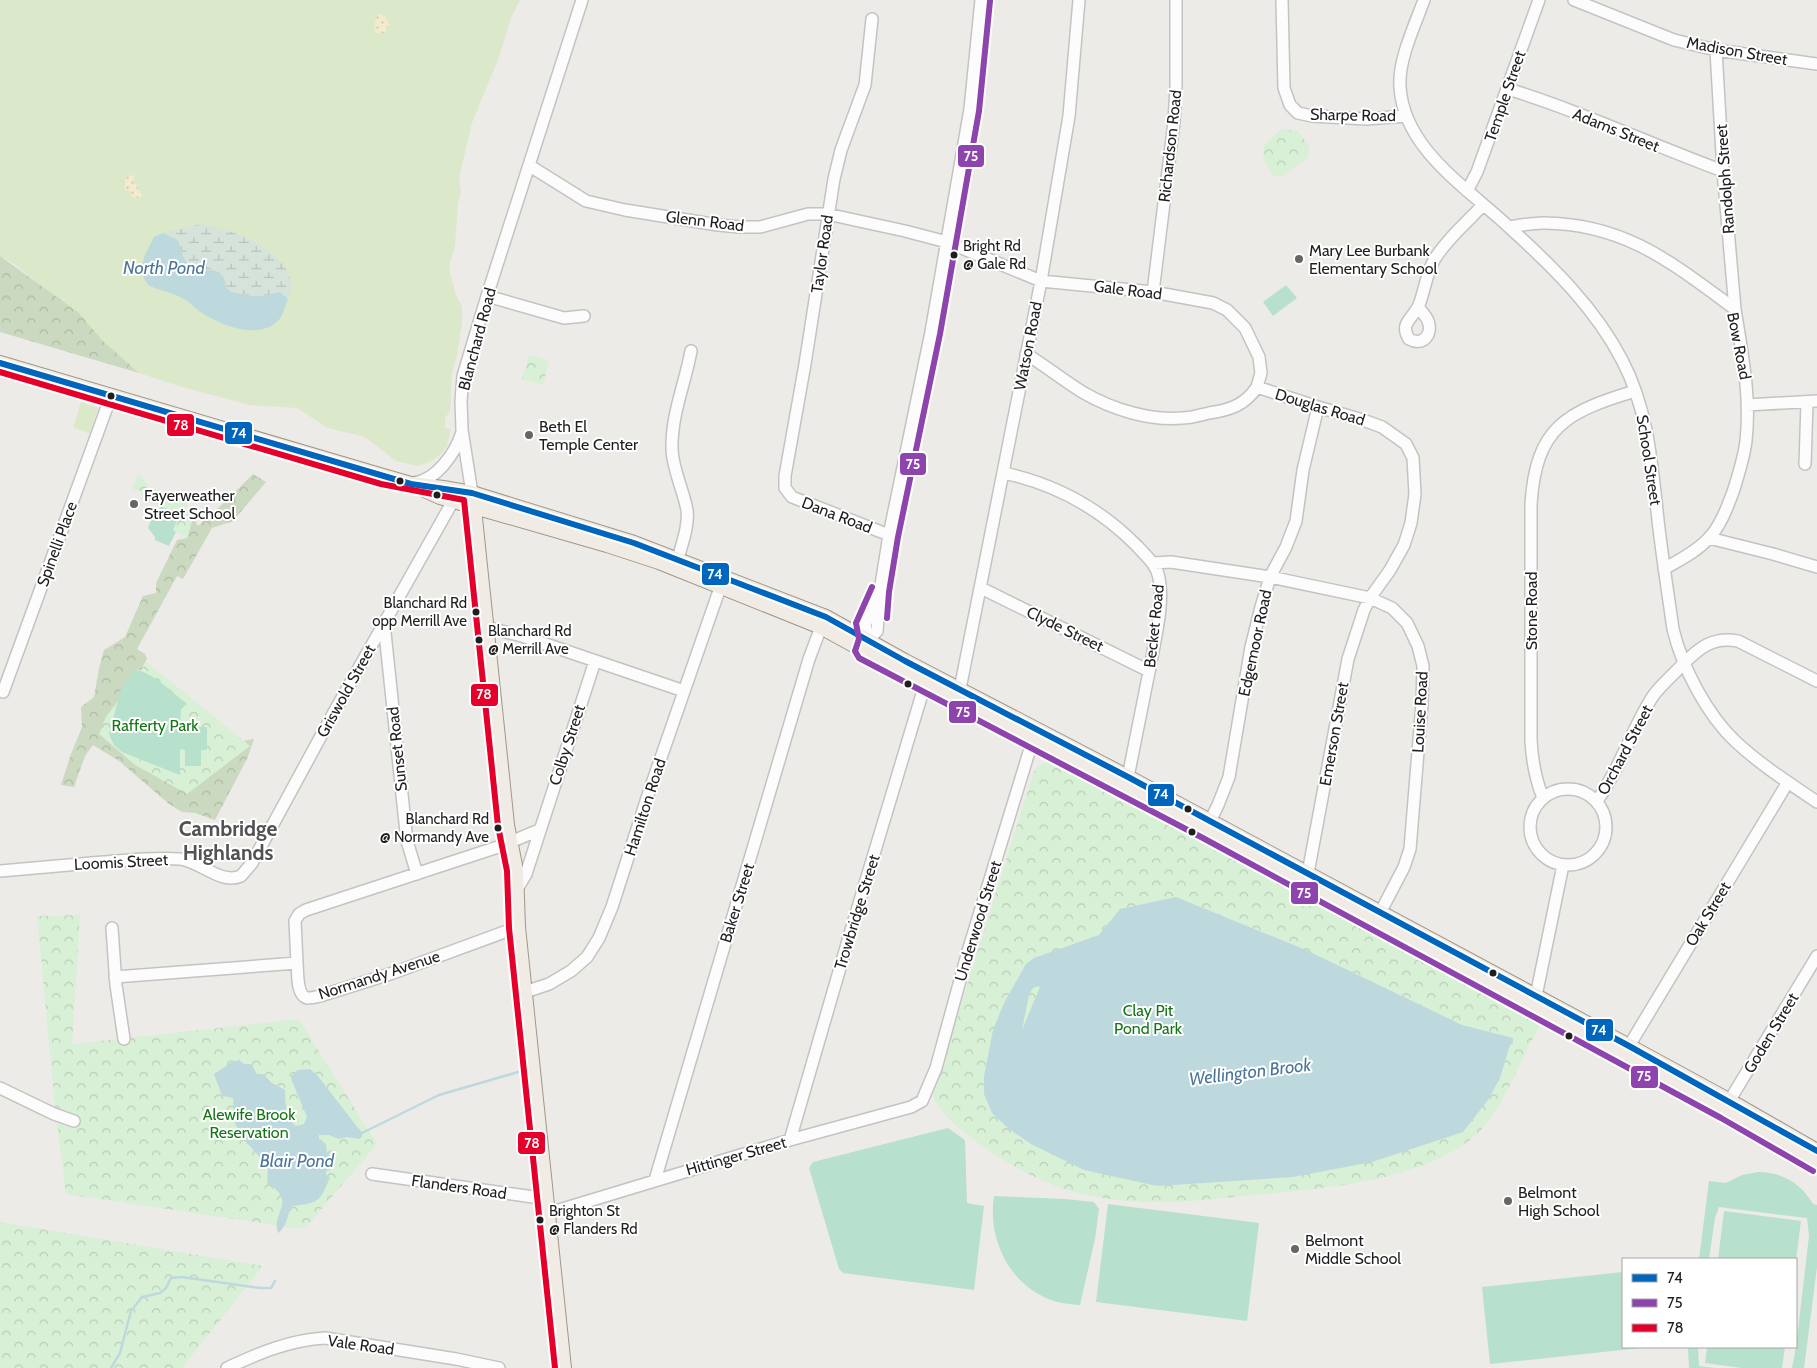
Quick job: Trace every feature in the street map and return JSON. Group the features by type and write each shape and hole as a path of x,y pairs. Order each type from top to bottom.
{"main road":[{"path":"0,363 411,484 443,488 824,622"},
{"path":"411,484 436,496 453,501 473,500 627,541 678,559 824,622 927,679 1207,825 1727,1105 1817,1151"},
{"name":"Blanchard Road","path":"473,500 485,627 511,843 516,870 518,927 524,992 564,1368"},
{"path":"1378,917 1536,996 1629,1046 1727,1105 1817,1163"}],"street":[{"name":"Blanchard Road","path":"473,500 462,430 461,401 463,376 582,0"},
{"path":"866,645 865,625 880,591 889,535 931,332 970,109 981,0"},
{"name":"Watson Road","path":"959,695 1041,282 1069,116 1079,0"},
{"name":"Richardson Road","path":"1153,292 1174,122 1176,0"},
{"name":"Sharpe Road","path":"1282,0 1284,88 1290,105 1298,113 1312,116 1366,119 1406,116"},
{"name":"School Street","path":"1424,0 1401,71 1400,86 1406,116 1426,150 1483,205 1510,227 1569,286 1596,319 1623,361 1646,424 1673,628 1684,663 1705,700 1735,741 1817,802"},
{"name":"Temple Street","path":"1467,190 1477,172 1539,0"},
{"name":"Madison Street","path":"1574,0 1674,40 1716,50 1817,64"},
{"name":"Taylor Road","path":"787,491 784,476 807,354 828,214 841,150 865,85 872,19"},
{"name":"Randolph Street","path":"1716,50 1723,171 1735,309"},
{"name":"Adams Street","path":"1508,89 1537,98 1723,171"},
{"name":"Glenn Road","path":"530,166 586,200 625,210 740,228 760,227 808,214 828,214 947,242"},
{"path":"1418,307 1432,264 1454,235 1483,205"},
{"name":"Bow Road","path":"1510,227 1542,223 1576,225 1607,231 1634,242 1666,259 1735,309 1746,373 1747,405 1746,442 1739,474 1723,515 1709,538 1696,549 1664,569"},
{"name":"Gale Road","path":"947,242 1041,282 1153,292 1195,298 1213,303 1227,310 1245,328 1258,357 1261,373 1257,387"},
{"path":"487,296 564,318 584,316"},
{"path":"678,559 687,525 687,510 674,466 672,449 678,400 691,351"},
{"name":"Douglas Road","path":"1026,354 1050,368 1084,393 1118,409 1150,417 1182,418 1238,406 1250,398 1257,387 1363,420 1392,433 1406,444 1412,458 1414,494 1409,530 1404,545 1390,570 1370,598"},
{"name":"Stone Road","path":"1543,798 1534,770 1531,740 1531,504 1536,467 1541,451 1549,437 1568,420 1597,403 1635,391"},
{"name":"Spinelli Place","path":"3,692 111,396"},
{"path":"1747,405 1812,402 1805,464"},
{"name":"Edgemoor Road","path":"1207,825 1221,798 1228,777 1261,607 1270,577 1286,547 1296,521 1303,470 1318,407"},
{"path":"411,484 422,482 432,476 453,453 462,430"},
{"name":"Becket Road","path":"1004,472 1042,483 1095,511 1120,529 1153,563 1159,577 1160,596 1156,632 1127,783"},
{"name":"Dana Road","path":"787,491 792,497 816,508 889,535"},
{"name":"Griswold Street","path":"238,878 252,863 453,501"},
{"path":"1709,538 1817,567"},
{"name":"Louise Road","path":"1153,563 1172,562 1270,577 1370,598 1392,608 1407,624 1418,646 1423,666 1422,703 1410,849 1404,867 1378,917"},
{"name":"Hamilton Road","path":"524,992 549,984 572,971 587,957 599,938 612,907 648,795 721,585"},
{"name":"Clyde Street","path":"981,588 1149,671"},
{"name":"Emerson Street","path":"1307,879 1348,658 1361,616 1370,598"},
{"name":"Baker Street","path":"655,1180 809,659 824,622"},
{"name":"Sunset Road","path":"384,623 405,823 417,874"},
{"path":"485,627 522,636 684,691"},
{"name":"Orchard Street","path":"1563,865 1572,866 1586,861 1598,852 1605,841 1607,820 1604,811 1597,801 1607,788 1633,732 1654,695 1697,651 1715,640 1726,638 1738,641 1817,681"},
{"name":"Colby Street","path":"516,891 526,874 595,661"},
{"name":"Trowbridge Street","path":"790,1140 848,937 927,679"},
{"name":"Underwood Street","path":"922,1101 936,1068 968,951 1036,735"},
{"name":"Oak Street","path":"1629,1046 1788,782"},
{"path":"1536,996 1563,865 1544,857 1537,850 1532,839 1531,818 1538,803 1543,798 1552,792 1562,789 1571,788 1589,794 1597,801"},
{"path":"115,977 297,963 295,921 306,910 511,843 539,830"},
{"name":"Loomis Street","path":"0,871 136,859 181,859 196,863 214,873 230,878 238,878"},
{"name":"Normandy Avenue","path":"297,963 300,991 302,996 308,998 320,996 392,973 518,927"},
{"path":"112,928 115,977 124,1039"},
{"name":"Goden Street","path":"1727,1105 1817,956"},
{"path":"0,1088 54,1114 74,1121"},
{"name":"Hittinger Street","path":"548,1206 655,1180 911,1107 922,1101"},
{"name":"Flanders Road","path":"372,1174 548,1206"},
{"name":"Vale Road","path":"227,1368 276,1347 304,1340 325,1338 456,1359 499,1368"}],"green space":[{"path":"0,0 520,0 511,18 499,57 472,123 459,178 461,191 458,204 455,245 449,267 455,293 462,307 462,322 457,356 452,372 450,412 445,417 445,428 451,429 447,446 441,454 430,462 418,466 396,461 365,437 328,428 297,408 250,405 182,387 139,373 102,340 79,313 14,264 0,256"},
{"path":"1281,129 1298,131 1310,147 1307,158 1281,177 1274,176 1263,160 1264,145"},
{"path":"201,224 231,232 247,239 263,247 277,258 286,270 291,284 288,299 280,292 252,296 231,292 226,287 226,279 211,269 202,269 188,265 178,240 163,233"},
{"path":"0,256 79,313 102,340 139,373 0,332"},
{"path":"1286,285 1297,298 1273,316 1263,302"},
{"path":"529,355 549,361 543,385 522,379"},
{"path":"81,402 98,408 90,433 73,428"},
{"path":"253,474 266,482 233,521 212,528 183,579 177,576 137,649 145,654 147,659 141,670 134,670 232,743 254,739 247,759 215,820 195,813 182,812 169,804 119,761 93,745 85,756 74,787 61,785 82,727 81,707 94,697 104,650 125,637 143,596 156,593 156,583 177,540 187,538 193,517 198,526"},
{"path":"138,475 144,479 149,488 188,500 186,508 193,517 187,538 173,531 173,511 141,499 142,491 132,489"},
{"path":"160,506 173,511 177,520 173,530 176,532 169,546 155,540 155,537 148,528 152,517 158,518"},
{"name":"Rafferty Park","path":"147,662 250,746 187,794 135,765 99,734 106,717"},
{"path":"134,670 154,678 187,704 181,709 180,727 207,727 207,750 201,750 201,766 185,766 185,750 180,749 180,775 122,752 114,745 109,734 121,689"},
{"name":"Clay Pit Pond Park","path":"1052,761 1542,1023 1532,1039 1507,1092 1486,1124 1473,1138 1457,1149 1433,1161 1384,1177 1307,1190 1156,1202 1117,1200 1064,1189 1033,1176 1003,1160 964,1132 938,1106 933,1094 1033,774 1040,765"},
{"name":"Alewife Brook Reservation","path":"80,915 72,1044 299,1019 377,1144 307,1226 302,1229 66,1194 55,1106 37,916"},
{"path":"948,1128 965,1140 967,1203 984,1206 974,1290 843,1273 839,1269 809,1168 813,1162"},
{"path":"1758,1172 1783,1177 1797,1185 1813,1204 1817,1205 1817,1267 1804,1368 1792,1368 1797,1348 1809,1236 1807,1218 1719,1207 1715,1218 1709,1258 1699,1258 1709,1181 1726,1183 1742,1175"},
{"path":"994,1196 1094,1202 1099,1209 1095,1239 1080,1305 1057,1302 1039,1294 1025,1285 1014,1273 998,1244 994,1229"},
{"path":"1108,1204 1259,1223 1247,1321 1096,1302"},
{"path":"1724,1211 1801,1221 1796,1258 1718,1258"},
{"path":"0,1222 263,1266 182,1368 0,1368"},
{"path":"1622,1272 1622,1348 1641,1348 1490,1364 1482,1287"},
{"path":"1688,1348 1698,1348 1699,1366 1716,1368 1689,1368"},
{"path":"1707,1348 1785,1348 1782,1368 1742,1368 1705,1363"}],"sand":[{"path":"379,14 385,16 390,26 386,28 386,32 380,34 375,32 376,20"},
{"path":"130,175 134,176 133,182 138,186 137,190 142,192 140,198 132,197 130,191 124,189 126,178"}],"water":[{"name":"North Pond","path":"163,233 178,240 188,265 220,273 224,278 226,287 231,292 262,296 280,292 288,299 281,317 273,325 263,329 241,329 218,322 180,297 148,285 141,273 144,257 154,237"},
{"name":"Clay Pit Pond Park","path":"1176,897 1306,950 1462,1025 1513,1038 1513,1043 1510,1045 1500,1078 1488,1100 1463,1132 1372,1162 1293,1177 1157,1186 1084,1170 1031,1144 1009,1129 992,1113 984,1094 984,1076 993,1030 1004,1003 1026,964 1034,958 1099,935 1120,909","holes":["1037,986 1040,987 1022,1030 1029,995 1032,989"]},
{"name":"Blair Pond","path":"239,1060 244,1064 251,1064 257,1074 263,1074 272,1083 285,1090 288,1115 296,1126 304,1124 307,1117 291,1076 298,1070 310,1069 317,1075 362,1133 362,1137 359,1139 347,1137 339,1139 329,1135 319,1135 319,1139 326,1144 327,1152 335,1162 330,1170 326,1171 326,1175 330,1177 327,1185 317,1200 308,1204 292,1206 285,1224 278,1233 278,1219 282,1207 281,1196 267,1183 268,1166 248,1144 235,1124 233,1098 222,1096 214,1074 232,1062"}],"waterway":[{"name":"Wellington Brook","path":"359,1133 439,1095 525,1070"},
{"name":"Wellington Brook","path":"111,1368 120,1353 131,1311 142,1297 160,1293 166,1288 171,1278 182,1277 260,1288 271,1288 275,1281"}],"transit line":[{"name":"75","path":"887,618 889,592 898,537 940,334 979,111 990,1"},
{"name":"74","path":"0,363 411,484 472,493 634,543 826,617 905,661 1128,777 1629,1046 1817,1151"},
{"name":"78","path":"0,372 381,484 464,500 498,826 507,871 509,928 555,1368"},
{"name":"75","path":"872,587 856,623 859,639 855,651 859,658 1201,837 1721,1118 1813,1171"}],"place":[{"name":"Bright Rd @ Gale Rd","path":"954,255"},
{"name":"Mary Lee Burbank Elementary School","path":"1299,259"},
{"name":"Beth El Temple Center","path":"529,435"},
{"name":"Fayerweather Street School","path":"134,504"},
{"name":"Blanchard Rd opp Merrill Ave","path":"476,612"},
{"name":"Blanchard Rd @ Merrill Ave","path":"479,640"},
{"name":"Blanchard Rd @ Normandy Ave","path":"498,828"},
{"name":"Belmont High School","path":"1508,1201"},
{"name":"Brighton St @ Flanders Rd","path":"540,1220"},
{"name":"Belmont Middle School","path":"1295,1249"}],"district":[{"name":"Cambridge Highlands","path":"228,840"}]}
